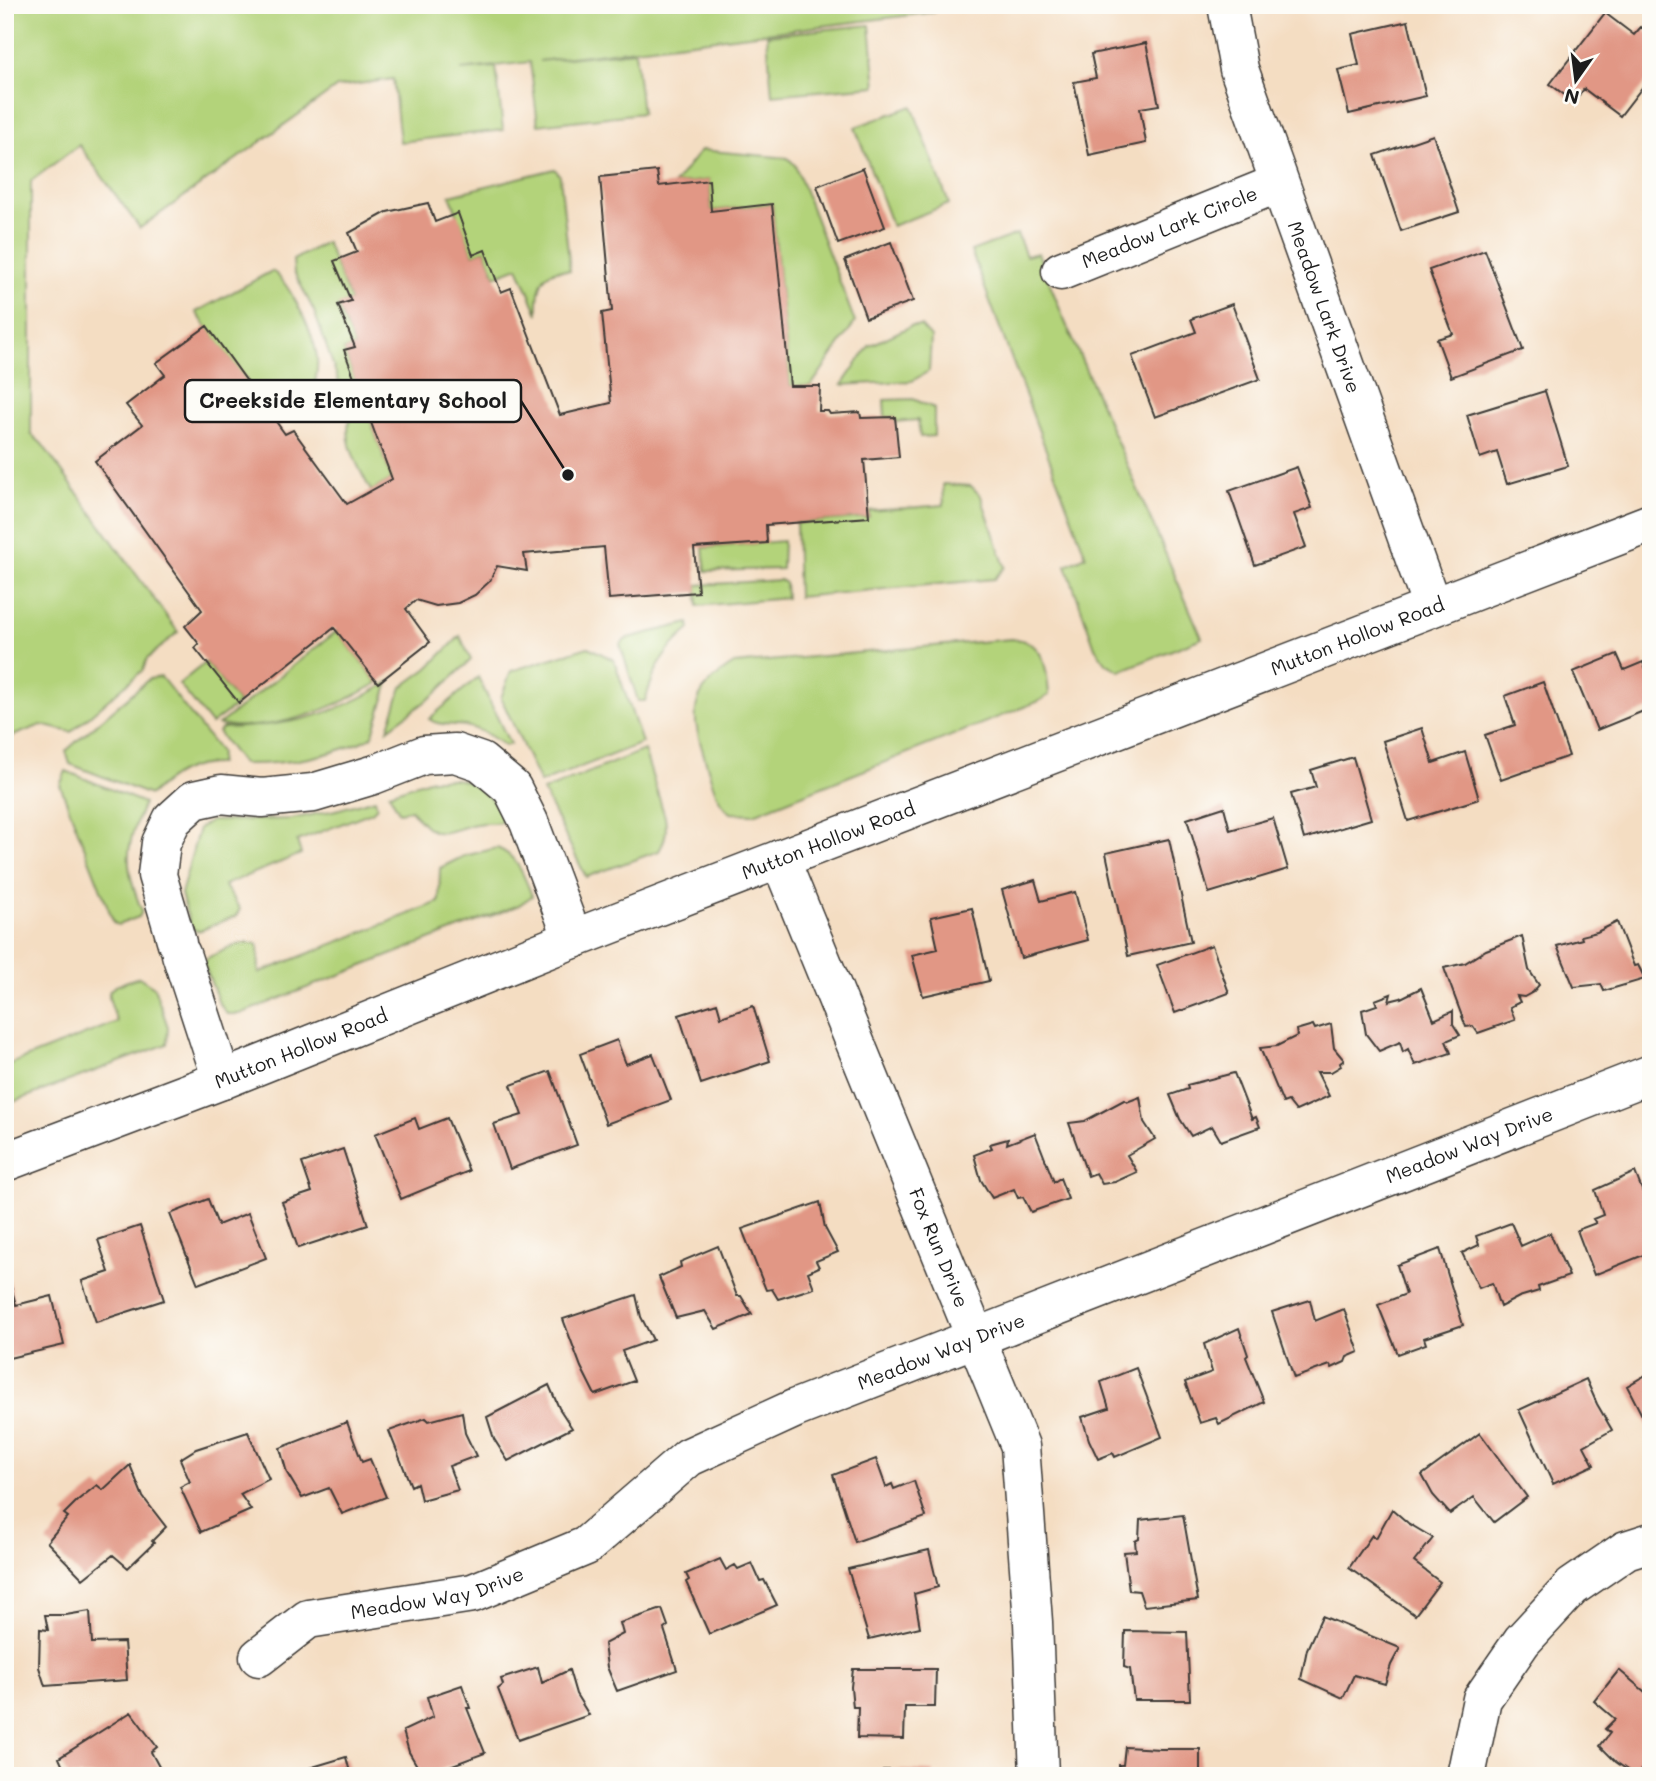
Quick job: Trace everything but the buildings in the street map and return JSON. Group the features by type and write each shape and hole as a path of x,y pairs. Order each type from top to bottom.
{"street":[{"name":"Meadow Lark Drive","path":"1227,5 1239,69 1432,607"},
{"name":"Meadow Lark Circle","path":"1061,271 1279,183"},
{"name":"Mutton Hollow Road","path":"5,1162 222,1080 573,939 1651,523"},
{"path":"222,1080 157,875 161,843 172,820 194,800 221,794 262,798 313,793 373,775 424,755 455,753 481,762 512,789 530,822 573,939"},
{"name":"Fox Run Drive","path":"780,859 1020,1446 1033,1622 1039,1776"},
{"name":"Meadow Way Drive","path":"259,1657 307,1619 473,1593 586,1546 689,1457 796,1408 1651,1074"},
{"path":"1466,1776 1482,1699 1522,1642 1572,1587 1626,1550 1651,1542"}],"green space":[{"path":"5,5 935,5 935,12 539,61 635,51 642,113 538,125 530,62 461,70 496,67 503,130 400,142 393,79 337,87 140,228 79,145 31,181 31,434 42,444 178,632 147,659 143,670 71,732 41,725 5,739"},
{"path":"870,25 876,86 772,95 767,35"},
{"path":"912,106 949,204 892,226 855,127"},
{"path":"701,150 788,158 795,165 855,322 811,386 790,386 772,204 711,211 709,180 674,184"},
{"path":"555,169 560,176 570,271 560,270 546,276 538,297 538,314 518,267 495,276 485,250 473,255 450,195"},
{"path":"1017,234 1026,256 1038,253 1202,638 1120,671 1107,664 1095,648 1066,565 1086,556 971,251"},
{"path":"326,242 351,301 338,306 355,347 344,350 360,393 352,397 341,388 314,311 294,272 293,260"},
{"path":"272,271 286,286 300,311 312,337 317,363 309,400 278,425 196,312"},
{"path":"911,326 921,326 931,337 929,371 912,381 842,385 869,346"},
{"path":"913,399 934,408 934,436 920,437 918,420 895,422 894,417 885,417 884,400"},
{"path":"365,406 392,479 371,491 352,451 348,431 353,410"},
{"path":"943,484 971,486 981,496 1005,567 994,579 798,597 796,523 869,517 869,511 944,505"},
{"path":"783,541 782,569 706,571 703,548"},
{"path":"780,580 785,583 786,598 698,606 697,585"},
{"path":"689,623 690,629 661,661 645,701 638,701 620,644 628,638"},
{"path":"337,631 378,683 341,702 301,717 260,725 218,725"},
{"path":"460,636 471,660 433,696 388,729 402,687 428,668"},
{"path":"1011,639 1031,644 1042,656 1049,695 1039,701 754,814 730,813 718,797 698,733 696,708 707,686 734,664"},
{"path":"588,647 614,660 642,743 540,783 501,698 511,671"},
{"path":"206,662 239,703 211,724 179,684"},
{"path":"161,677 220,752 219,764 190,768 150,795 70,764 66,751 149,679"},
{"path":"478,677 510,744 505,746 474,728 438,723 429,719"},
{"path":"389,682 372,737 325,754 292,761 242,764 218,732 223,728 269,725 309,717 348,704"},
{"path":"644,750 665,817 665,834 661,847 659,851 586,877 543,791"},
{"path":"66,771 144,803 133,833 129,857 132,881 142,911 139,917 118,925 114,923 60,785"},
{"path":"432,779 458,779 474,785 494,802 501,815 501,822 436,832 411,810 399,812 389,793"},
{"path":"375,799 377,807 372,812 297,841 301,854 224,885 240,909 236,916 201,930 191,928 181,894 199,828 211,821 291,819"},
{"path":"497,848 515,861 532,896 519,905 240,1014 227,1014 219,1003 204,964 211,956 240,944 258,945 259,973 439,902 440,868 464,856"},
{"path":"139,977 154,987 168,1027 167,1044 5,1105 5,1066 117,1022 110,1002 110,991"}],"place":[{"name":"Creekside Elementary School","path":"568,475"}]}
